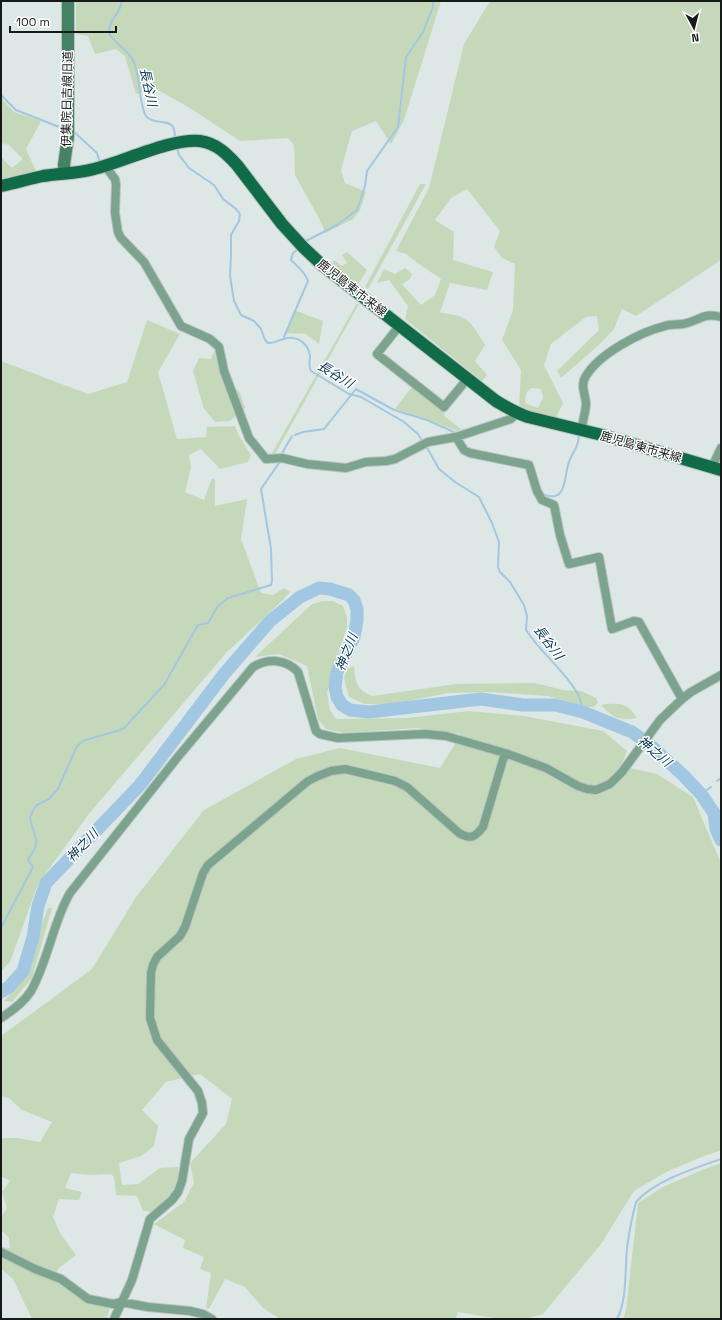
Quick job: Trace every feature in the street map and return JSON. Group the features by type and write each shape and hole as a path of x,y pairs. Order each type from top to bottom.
{"main road":[{"name":"鹿児島東市来線","path":"1,186 42,176 92,170 176,144 192,141 207,142 218,148 238,165 282,224 322,265 496,401 517,414 582,430 716,468"}],"street":[{"name":"伊集院日吉線旧道","path":"65,173 64,164 68,136 68,1"},
{"path":"106,166 115,179 115,213 118,232 121,238 144,262 181,326 210,338 219,347 224,370 249,438 266,459 282,458 307,464 346,468 366,462 386,461 395,459 426,443 456,437 511,419 517,414"},
{"path":"582,430 586,403 583,382 586,375 609,353 627,342 665,326 684,324 708,315 721,317"},
{"path":"400,325 377,354 444,407 468,378"},
{"path":"456,437 464,450 470,453 530,465 537,491 542,500 554,505 560,535 569,564 599,557 612,629 634,621 639,622 682,699"},
{"path":"716,468 721,448"},
{"path":"1,1018 23,1000 30,991 64,904 70,893 182,752 253,667 259,664 269,662 286,663 293,666 298,672 316,731 320,734 338,738 425,734 464,740 546,768 578,786 596,790 610,784 622,772 658,724 682,699 691,692 721,675"},
{"path":"114,1319 132,1280 150,1219 172,1200 178,1192 182,1181 189,1138 203,1113 202,1103 198,1091 157,1040 150,1018 153,965 157,957 180,936 185,927 203,873 208,865 308,781 331,771 345,770 395,781 407,787 459,833 465,837 472,837 478,834 483,827 505,753"},
{"path":"1,1252 35,1269 61,1279 88,1299 112,1304 121,1302 172,1310 190,1311 203,1314 212,1319"}],"green space":[{"path":"76,1 441,1 404,120 391,144 376,121 352,131 341,170 345,183 366,192 360,210 353,219 325,233 321,222 295,175 294,145 288,138 240,141 190,108 158,90 136,94 125,56 116,49 95,54 88,36 76,34"},
{"path":"490,1 721,1 721,260 636,316 622,309 614,329 600,344 561,378 557,371 599,330 597,316 586,317 551,344 544,365 563,403 555,420 519,409 521,370 502,340 513,310 515,264 502,258 494,247 500,231 467,189 451,198 435,220 454,232 453,260 493,272 487,290 450,283 440,312 456,315 465,319 472,325 485,345 475,361 487,375 482,381 405,319 408,306 389,280 377,283 384,269 395,274 405,268 412,274 410,279 402,284 421,305 435,295 441,279 406,254 396,251 429,188 464,44","holes":["532,388 541,389 543,398 538,408 525,403 526,394 528,391"]},
{"path":"1,98 14,112 41,121 26,149 36,171 1,181 1,157 12,168 23,159 9,145 1,143"},
{"path":"420,184 426,184 368,289 365,287"},
{"path":"347,252 367,270 358,285 331,265 334,260 342,266 347,263 342,255"},
{"path":"357,303 359,304 274,456 271,455"},
{"path":"294,310 323,321 319,344 306,334 285,333"},
{"path":"147,320 180,334 158,372 177,439 206,437 207,427 235,426 239,436 251,455 248,462 220,469 201,449 189,455 191,467 185,492 204,500 212,478 215,480 215,506 247,499 241,539 261,593 273,595 284,588 290,592 226,653 88,815 38,884 10,962 1,971 1,361 88,394 127,382"},
{"path":"214,351 221,372 240,393 245,408 230,421 215,422 204,409 193,371 199,358 211,359"},
{"path":"411,388 416,388 445,412 444,416 461,429 457,431 427,419 395,409"},
{"path":"322,601 333,601 343,606 347,617 347,628 336,659 327,693 330,710 336,719 407,718 469,711 524,716 603,731 627,751 621,766 657,774 693,797 721,863 721,1150 666,1172 634,1191 601,1244 543,1314 525,1319 499,1319 458,1312 456,1319 280,1319 263,1308 245,1287 225,1279 209,1309 206,1308 211,1273 200,1269 204,1257 183,1248 185,1240 154,1224 184,1202 194,1183 190,1163 226,1124 232,1099 200,1074 166,1082 142,1110 158,1126 154,1146 141,1156 119,1163 122,1185 138,1184 160,1168 178,1167 178,1182 172,1193 153,1212 143,1211 137,1196 116,1195 114,1177 111,1174 92,1175 71,1173 65,1188 82,1192 79,1200 59,1199 53,1217 60,1233 76,1255 59,1268 52,1279 65,1285 88,1304 110,1307 107,1319 32,1319 13,1279 1,1269 1,1247 10,1248 9,1238 1,1230 1,1217 7,1208 2,1192 10,1181 1,1176 1,1138 17,1138 40,1142 52,1122 22,1110 9,1098 1,1096 1,1036 92,969 136,897 204,810 296,759 340,748 440,768 461,734 416,728 344,733 326,729 318,719 307,666 279,654 255,657 311,605"},
{"path":"354,666 355,677 358,685 363,691 372,696 456,684 535,683 563,690 581,691 596,698 598,703 593,707 587,707 548,696 490,692 448,693 393,704 365,704 349,697 344,678 347,669"},
{"path":"601,705 624,705 631,710 637,718 617,718"},
{"path":"48,908 52,908 32,978 12,1002 4,1001 27,976 41,926"},
{"path":"721,1163 721,1319 623,1319 626,1310 638,1203 663,1187"}],"waterway":[{"name":"長谷川","path":"122,1 121,6 110,25 110,35 133,60 138,77 142,105 146,116 149,119 171,125 174,130 175,139"},
{"path":"306,241 337,225 357,210 365,186 367,171 398,127 406,57 423,32 433,7 433,1"},
{"path":"1,95 16,110 62,128"},
{"path":"73,131 97,153 100,163 101,162"},
{"name":"長谷川","path":"177,148 179,155 189,168 214,185 223,199 240,214 239,221 231,235 230,276 234,301 241,315 254,321 261,329 265,340 268,343 289,338 302,342 307,347 310,356 309,365 311,371 349,394 361,397 404,422 418,434 424,443"},
{"path":"284,337 308,281 303,272 291,260 293,253 297,250"},
{"path":"295,435 303,432 324,429 356,389 394,410 427,420 456,433"},
{"path":"281,455 292,436"},
{"path":"542,494 556,496 560,493 568,465 577,445 579,436"},
{"name":"長谷川","path":"426,446 439,469 455,482 479,497 492,523 499,542 498,567 500,572 510,582 524,605 527,616 526,630 538,646 558,667 576,691 579,696 583,712"},
{"path":"1,928 33,867 28,860 36,846 36,840 30,818 33,810 37,805 49,799 58,789 77,746 85,740 124,728 164,685 198,625 208,623 218,606 228,598 271,585 271,549 261,489 279,463"},
{"name":"神之川","path":"1,992 9,987 23,971 33,937 38,906 46,883 140,785 224,674 270,621 300,597 319,588 330,589 349,595 354,600 357,609 354,637 337,672 335,687 337,697 342,705 350,710 369,712 481,699 523,705 555,705 583,712 632,732 649,744 684,776 701,794 714,813 716,829 721,840"},
{"path":"717,781 721,778"},
{"path":"701,794 711,787"},
{"path":"617,1319 624,1294 627,1248 636,1202 644,1194 664,1182 687,1171 721,1159"}]}
